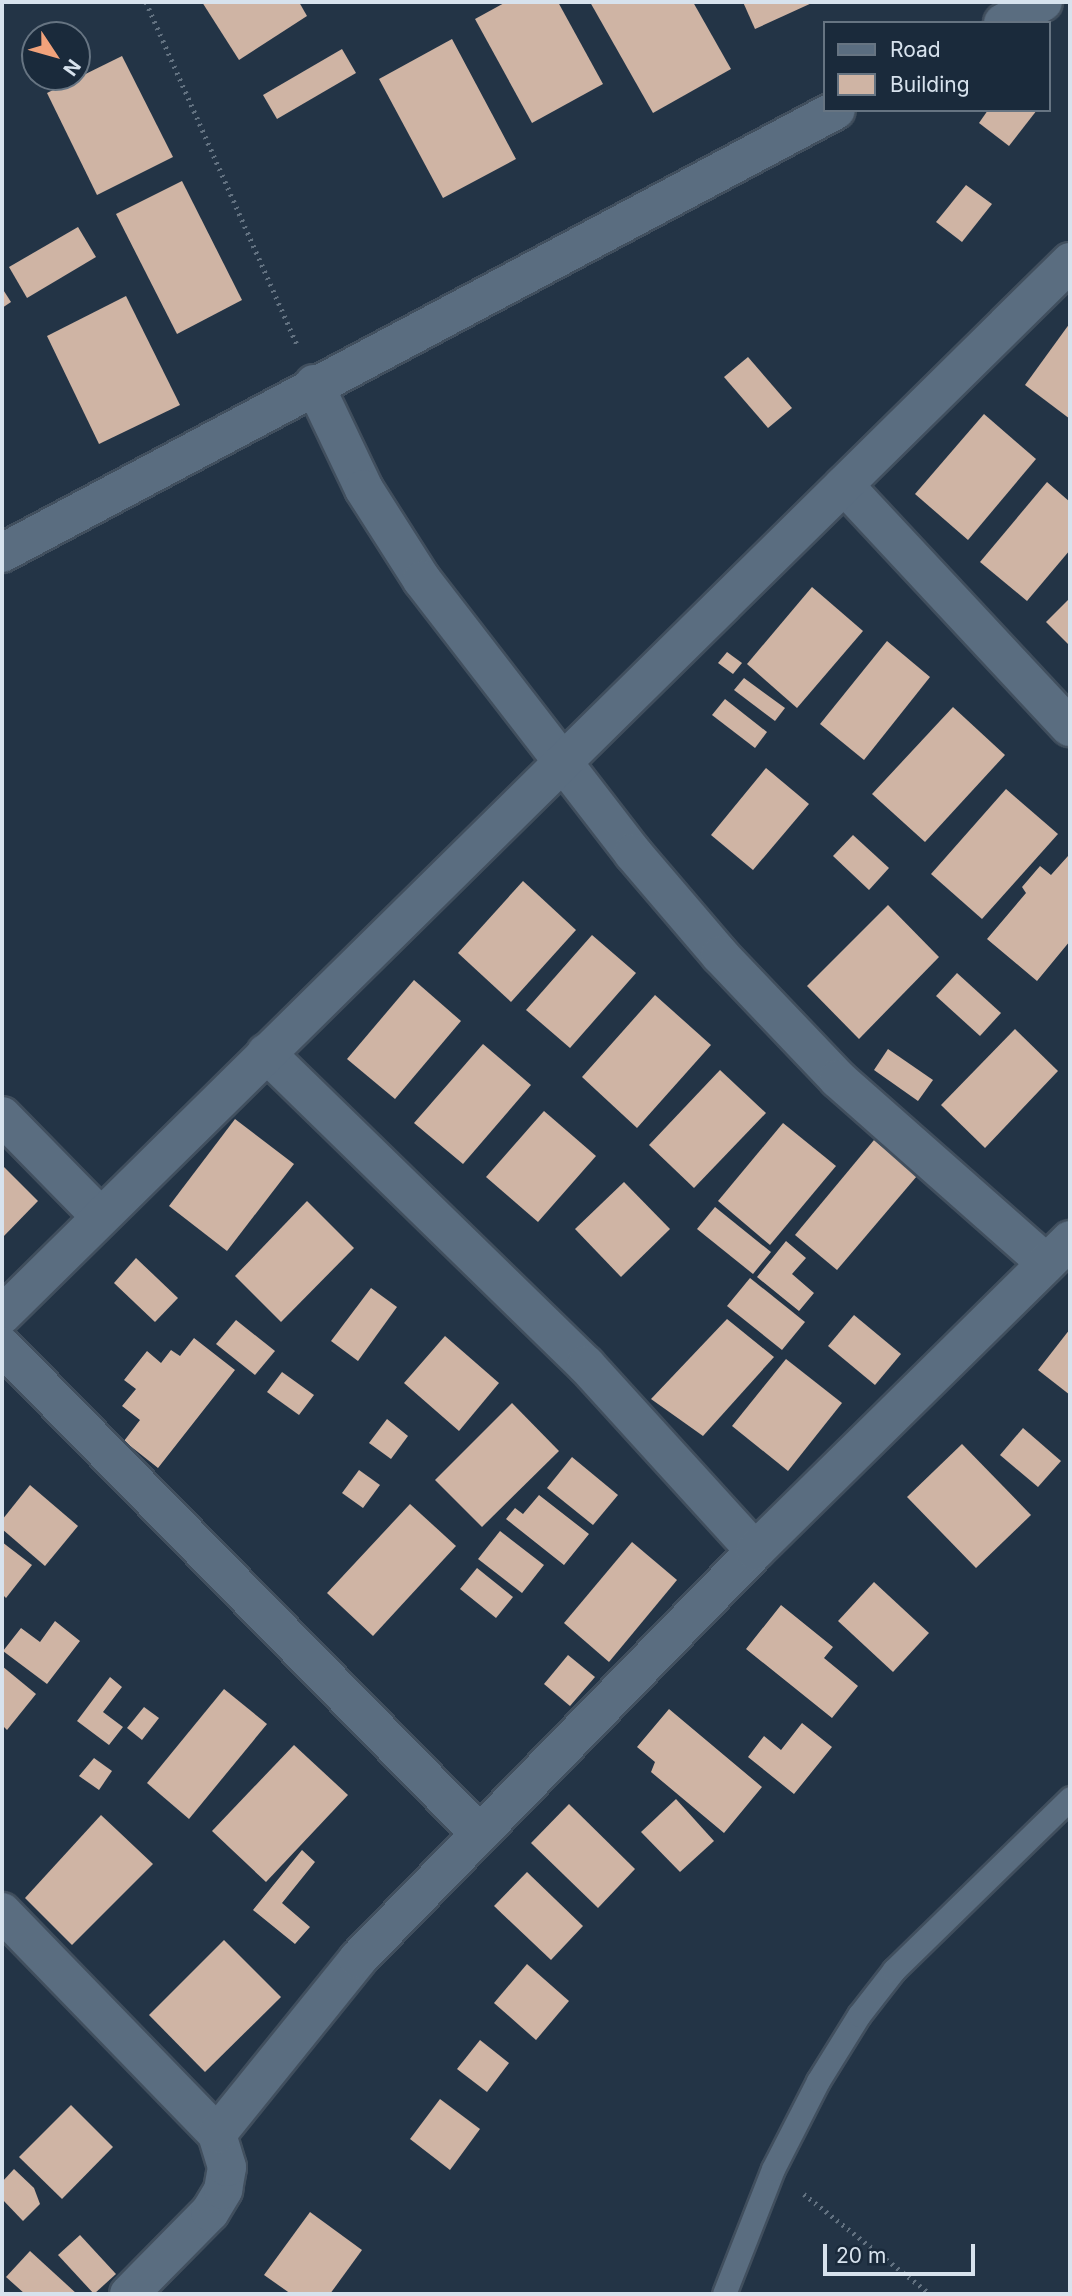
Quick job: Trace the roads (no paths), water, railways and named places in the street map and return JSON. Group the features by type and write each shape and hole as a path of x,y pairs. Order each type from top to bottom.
{"street":[{"path":"1007,21 1043,2"},
{"path":"2,553 314,384 832,112"},
{"path":"2,1315 1070,262"},
{"path":"216,2134 358,1959 755,1551 1058,1252 838,1079 720,955 642,864 566,761 422,580 363,489 314,384"},
{"path":"844,485 1070,727"},
{"path":"267,1053 586,1365 755,1551"},
{"path":"2,1116 100,1216"},
{"path":"2,1346 479,1833"},
{"path":"2,1912 216,2134 227,2167 223,2190 210,2212 129,2294"}],"lane":[{"path":"724,2294 773,2169 818,2081 880,1988 1070,1798"}]}
